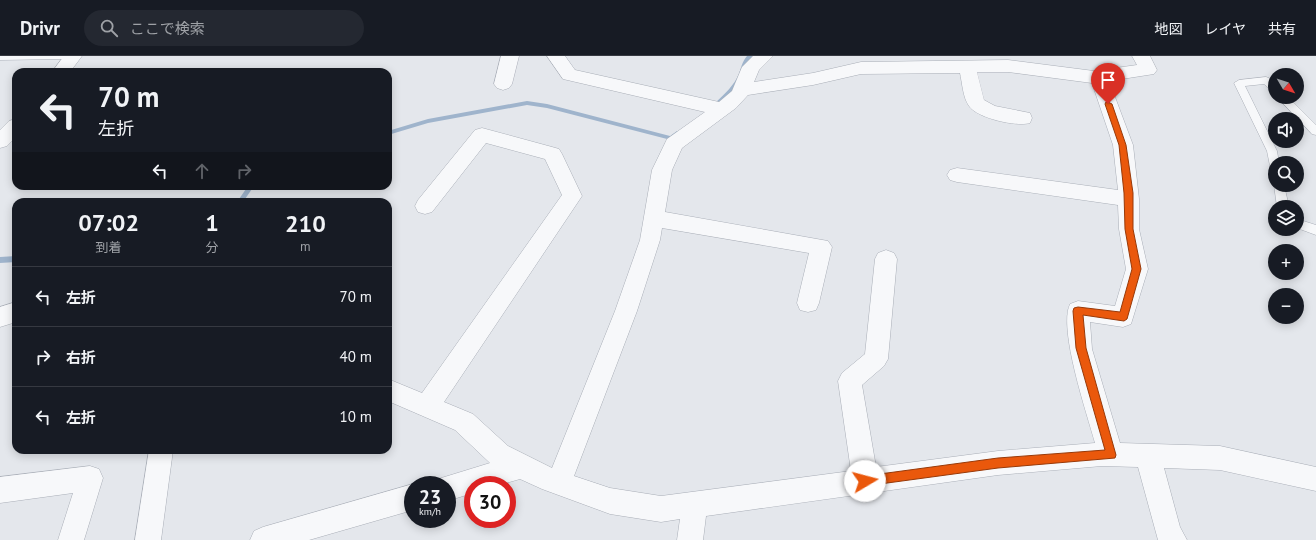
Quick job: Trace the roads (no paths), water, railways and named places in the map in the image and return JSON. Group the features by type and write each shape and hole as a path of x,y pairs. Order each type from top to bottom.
{"street":[{"path":"64,68 73,56"},
{"path":"503,84 510,56"},
{"path":"556,56 569,75 722,109"},
{"path":"559,483 626,311 650,240 662,170 674,144 740,94 751,67 764,56"},
{"path":"741,90 813,79 861,68 1008,66 1099,77 1148,70 1141,56"},
{"path":"967,66 976,102 990,112 1022,118"},
{"path":"1099,77 1122,145 1129,199 1129,229 1137,269 1124,317 1078,311 1081,348 1111,455"},
{"path":"0,141 12,130"},
{"path":"425,206 482,135 552,154 572,196 427,406"},
{"path":"957,175 1129,199"},
{"path":"654,218 820,247 808,303"},
{"path":"865,481 850,382 876,359 886,259"},
{"path":"0,317 12,313"},
{"path":"392,392 464,422 499,455 542,477 618,502 662,509 998,463 1111,455 1220,458 1316,479"},
{"path":"148,540 160,454"},
{"path":"1148,456 1169,534 1174,540"},
{"path":"456,485 522,466"},
{"path":"0,490 90,478 71,540"},
{"path":"263,540 404,500"},
{"path":"690,540 696,504"}],"lane":[{"path":"0,57 62,56"},
{"path":"1268,82 1266,80 1239,83 1272,151 1273,156"},
{"path":"1289,104 1316,131"},
{"path":"1304,226 1316,230"}],"waterway":[{"path":"718,103 737,81 750,56"},
{"path":"392,132 428,121 527,103 547,106 671,138 677,133"},
{"path":"243,198 248,190"},
{"path":"0,260 12,259"}]}
